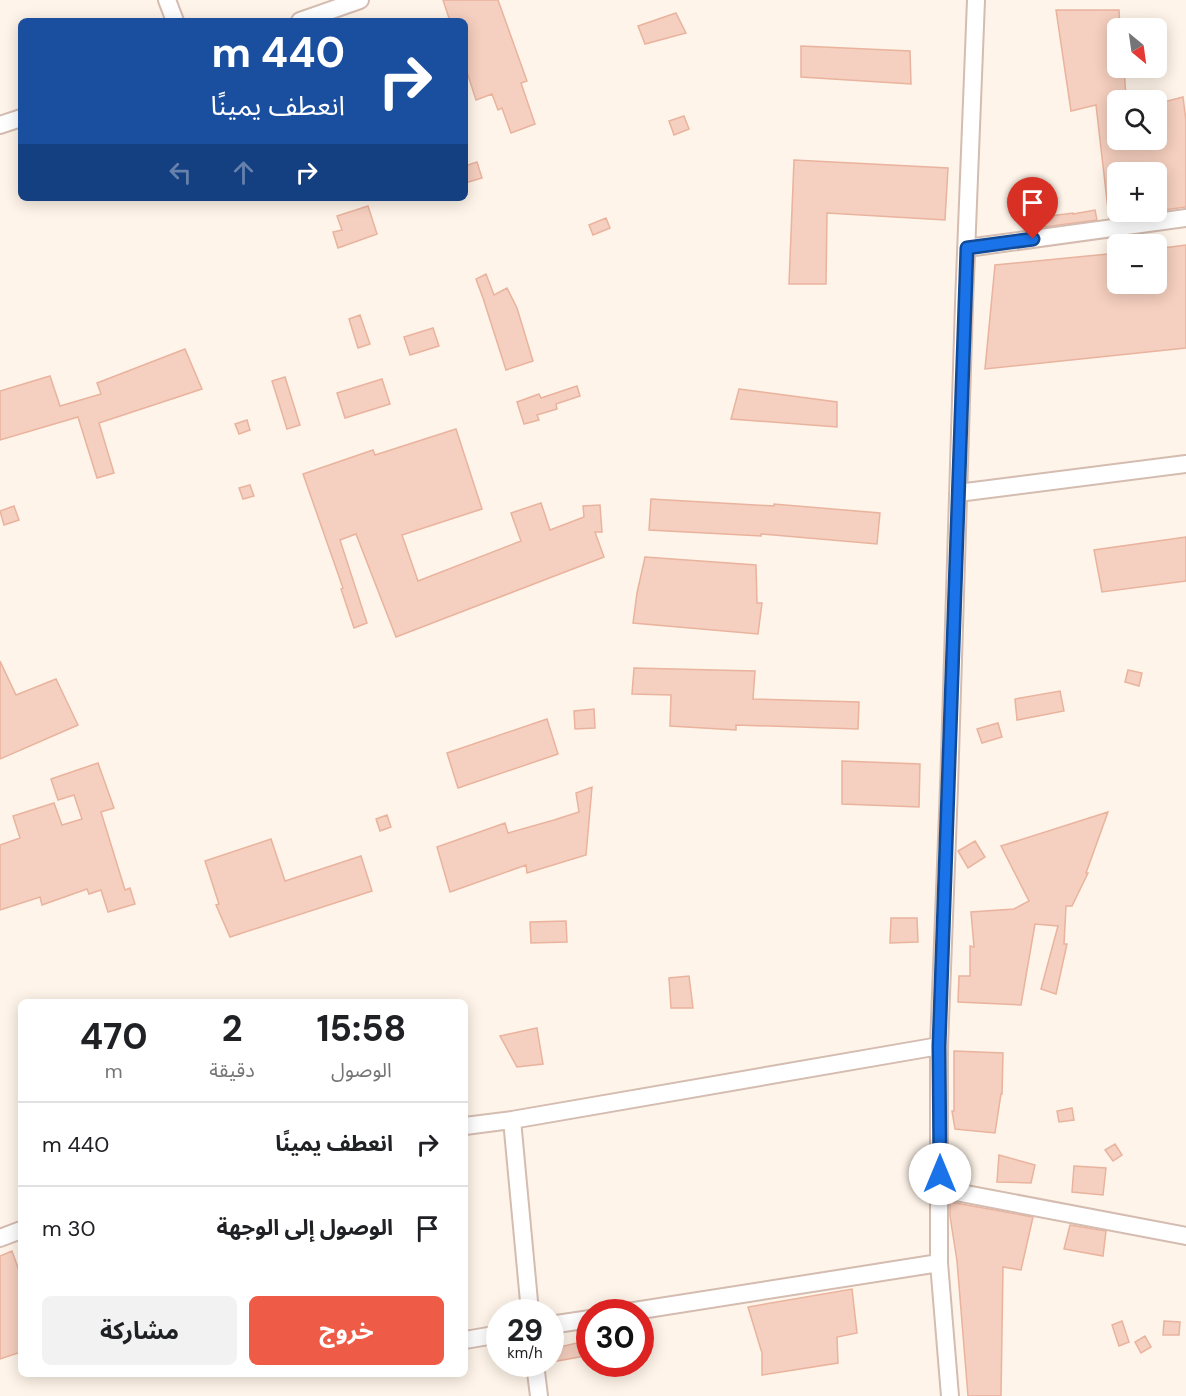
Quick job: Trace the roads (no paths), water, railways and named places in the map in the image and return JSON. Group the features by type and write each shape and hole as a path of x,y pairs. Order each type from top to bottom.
{"street":[{"path":"167,0 174,18"},
{"path":"309,18 360,0"},
{"path":"950,1396 939,1263 939,1046 976,0"},
{"path":"0,125 18,119"},
{"path":"967,248 1186,218"},
{"path":"958,493 1186,464"},
{"path":"468,1126 939,1046"},
{"path":"512,1120 529,1299"},
{"path":"940,1189 1186,1236"},
{"path":"0,1238 18,1231"},
{"path":"654,1308 939,1263"},
{"path":"468,1339 486,1336"},
{"path":"537,1377 539,1396"}]}
